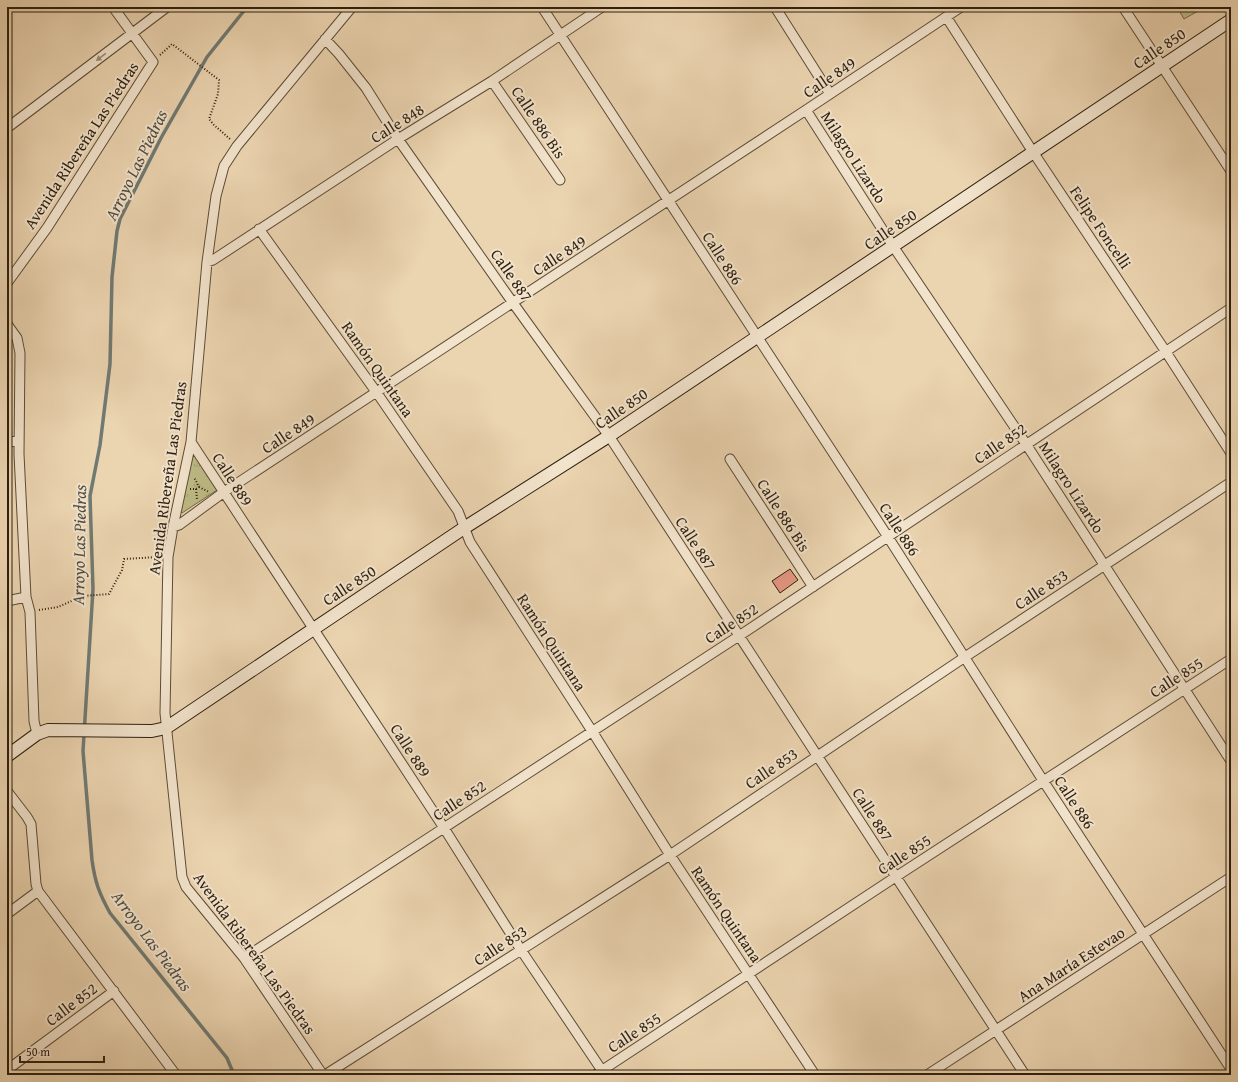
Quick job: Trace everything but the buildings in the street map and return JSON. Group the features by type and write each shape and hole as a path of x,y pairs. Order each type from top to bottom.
{"main road":[{"name":"Calle 850","path":"7,756 37,734 48,730 152,731 166,728 464,528 609,436 1231,20"}],"street":[{"path":"113,7 153,62"},
{"path":"7,128 167,7"},
{"name":"Avenida Ribereña Las Piedras","path":"324,1075 244,958 186,887 182,877 165,713 168,557 172,527 191,442 207,262 219,180 224,166 237,146 352,7"},
{"name":"Calle 886","path":"542,7 888,537 1044,782 1231,1069"},
{"name":"Calle 848","path":"207,262 213,260 398,139 492,80 602,7"},
{"path":"775,7 830,94"},
{"path":"1122,7 1231,172"},
{"name":"Calle 849","path":"172,527 179,525 224,492 947,18 957,8"},
{"name":"Felipe Foncelli","path":"947,18 1033,152 1166,352 1231,453"},
{"name":"Calle 887","path":"325,39 366,88 398,139 513,303 609,436 897,876 1025,1075"},
{"name":"Avenida Ribereña Las Piedras","path":"7,283 47,228 153,62"},
{"name":"Calle 886 Bis","path":"492,80 560,180"},
{"name":"Milagro Lizardo","path":"806,110 893,246 1026,444 1231,761"},
{"name":"Ramón Quintana","path":"259,229 377,393 458,511 470,542 670,855 750,974 815,1075"},
{"name":"Calle 852","path":"244,958 740,636 1231,308"},
{"path":"10,327 17,338 20,353 19,454 26,597 30,612 34,721 37,734"},
{"path":"7,443 19,440"},
{"name":"Calle 889","path":"191,442 306,615 601,1074"},
{"name":"Calle 886 Bis","path":"730,459 813,587"},
{"name":"Calle 853","path":"324,1075 670,855 817,755 1231,482"},
{"path":"7,601 26,597"},
{"name":"Calle 855","path":"601,1074 897,876 1044,782 1231,659"},
{"path":"7,791 31,824 36,884 38,891 176,1075"},
{"name":"Ana María Estevao","path":"927,1075 1231,877"},
{"path":"7,914 38,891"},
{"name":"Calle 852","path":"7,1070 114,991"}],"path":[{"path":"153,62 172,44 191,57 219,80 218,94 209,119 237,146"},
{"path":"30,612 58,607 83,596 109,594 122,570 124,559 168,557"}],"green space":[{"path":"1177,7 1205,7 1184,19"},
{"path":"193,453 217,490 182,513 180,511"}],"waterway":[{"name":"Arroyo Las Piedras","path":"234,1075 227,1058 110,913 103,899 96,881 92,860 83,751 93,589 90,496 100,445 110,364 112,277 117,231 120,219 161,138 207,57 247,7"}]}
